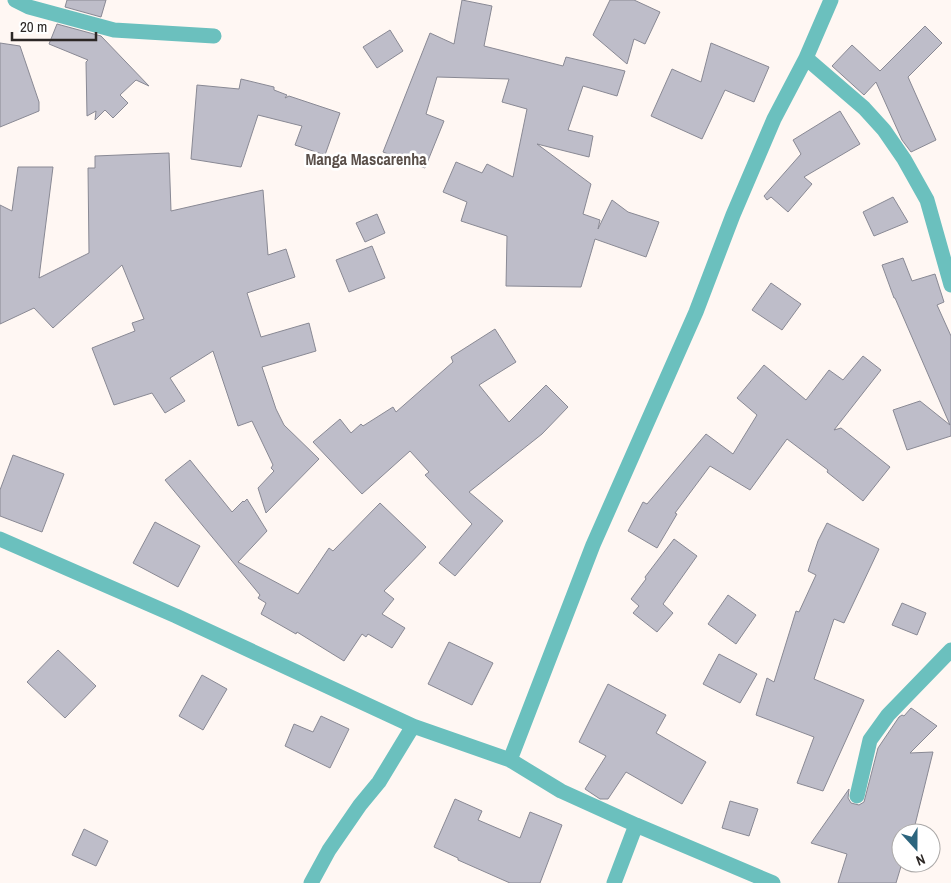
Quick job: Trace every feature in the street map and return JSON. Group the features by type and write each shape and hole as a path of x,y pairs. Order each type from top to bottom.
{"street":[{"path":"15,0 29,8 114,30 214,36"},
{"path":"510,760 594,545 696,312 733,214 774,119 806,58 831,0"},
{"path":"806,58 864,108 884,130 904,159 927,200 951,285"},
{"path":"0,539 176,616 413,726 510,760 562,791 636,825 774,883"},
{"path":"857,796 870,740 874,733 888,715 951,650"},
{"path":"311,883 329,850 360,805 379,782 413,726"},
{"path":"614,883 636,825"}],"building":[{"path":"67,0 106,0 101,17 65,7"},
{"path":"462,0 492,6 484,46 563,66 566,57 625,71 617,96 583,86 568,130 593,136 589,157 537,144 591,184 583,214 600,220 598,229 612,200 628,212 659,222 646,257 595,239 581,287 506,286 507,236 461,221 467,202 443,192 456,162 482,173 487,164 513,177 527,109 502,102 509,79 437,77 426,114 444,121 425,168 383,152 430,33 454,44"},
{"path":"610,0 634,0 660,12 645,44 634,39 627,64 593,35"},
{"path":"57,24 101,36 149,86 136,80 120,95 128,103 113,118 105,110 95,120 96,111 87,116 86,62 88,60 49,44"},
{"path":"925,26 942,43 908,77 936,140 911,152 902,140 876,82 864,95 832,66 852,45 880,71"},
{"path":"390,30 403,51 377,68 363,47"},
{"path":"0,43 20,46 39,102 39,111 0,127"},
{"path":"711,43 769,67 754,102 725,90 702,139 651,116 672,69 701,82"},
{"path":"241,79 274,87 274,90 287,95 285,98 289,96 340,113 325,155 295,145 302,126 258,115 241,167 191,159 197,85 239,89"},
{"path":"840,111 860,144 804,177 812,184 788,212 771,197 767,200 764,196 801,154 793,140"},
{"path":"169,153 171,211 263,190 268,255 286,249 295,277 247,293 261,337 309,323 316,351 262,367 276,409 284,425 319,459 266,513 258,488 274,471 271,468 273,465 252,421 238,426 213,351 170,378 185,401 165,413 152,393 114,405 92,348 135,331 132,323 144,319 122,265 53,328 34,308 0,324 0,205 12,211 18,167 53,167 39,278 89,253 88,168 95,168 95,156"},
{"path":"893,197 908,222 874,236 863,212"},
{"path":"377,214 385,233 365,242 356,223"},
{"path":"372,246 385,278 349,292 336,260"},
{"path":"903,258 912,281 935,274 944,302 937,305 951,336 951,436 907,450 893,410 920,401 950,425 894,298 882,265"},
{"path":"771,283 801,304 782,330 752,310"},
{"path":"495,329 516,362 479,385 509,422 546,385 568,407 542,434 469,492 503,521 455,576 439,563 472,524 425,475 429,472 410,451 362,494 313,442 340,419 351,433 361,424 363,426 393,407 396,412 453,362 451,357"},
{"path":"863,356 881,370 834,430 841,428 890,467 863,501 827,472 828,470 787,439 750,490 710,466 675,513 677,514 657,548 628,531 643,502 647,504 706,434 733,454 757,415 737,398 764,365 806,400 829,370 843,380"},
{"path":"13,455 64,474 42,532 0,516 0,490"},
{"path":"190,460 232,512 247,499 267,531 238,562 298,594 329,548 333,551 380,503 426,547 384,591 394,599 382,614 405,628 392,648 368,634 366,637 362,634 344,661 297,632 296,634 261,614 266,603 258,598 260,595 165,480"},
{"path":"155,522 200,546 178,587 133,563"},
{"path":"827,523 879,549 844,623 834,619 814,679 864,700 823,791 797,783 814,737 756,715 767,678 774,682 796,611 799,612 816,575 808,571 818,541"},
{"path":"674,539 697,556 663,604 673,613 657,632 633,613 639,606 631,599"},
{"path":"728,595 756,615 736,644 708,624"},
{"path":"902,603 926,613 917,635 892,625"},
{"path":"449,642 493,663 472,705 428,684"},
{"path":"58,650 96,686 65,718 27,682"},
{"path":"719,654 757,674 740,703 703,684"},
{"path":"202,675 227,689 203,730 179,716"},
{"path":"608,684 666,715 656,733 706,762 682,804 626,772 608,799 600,799 585,789 606,756 579,742"},
{"path":"911,708 937,726 910,753 933,752 915,823 891,823 891,873 899,873 896,883 838,883 847,854 811,843 849,789 848,798 851,803 859,805 864,802 878,748 899,717 904,716"},
{"path":"321,716 349,729 330,768 285,746 294,724 313,732"},
{"path":"455,799 482,811 478,820 520,838 530,812 562,825 540,883 510,883 434,847"},
{"path":"730,801 758,809 749,836 722,828"},
{"path":"84,829 108,841 96,866 72,855"}],"district":[{"name":"Manga Mascarenha","path":"366,159"}]}
